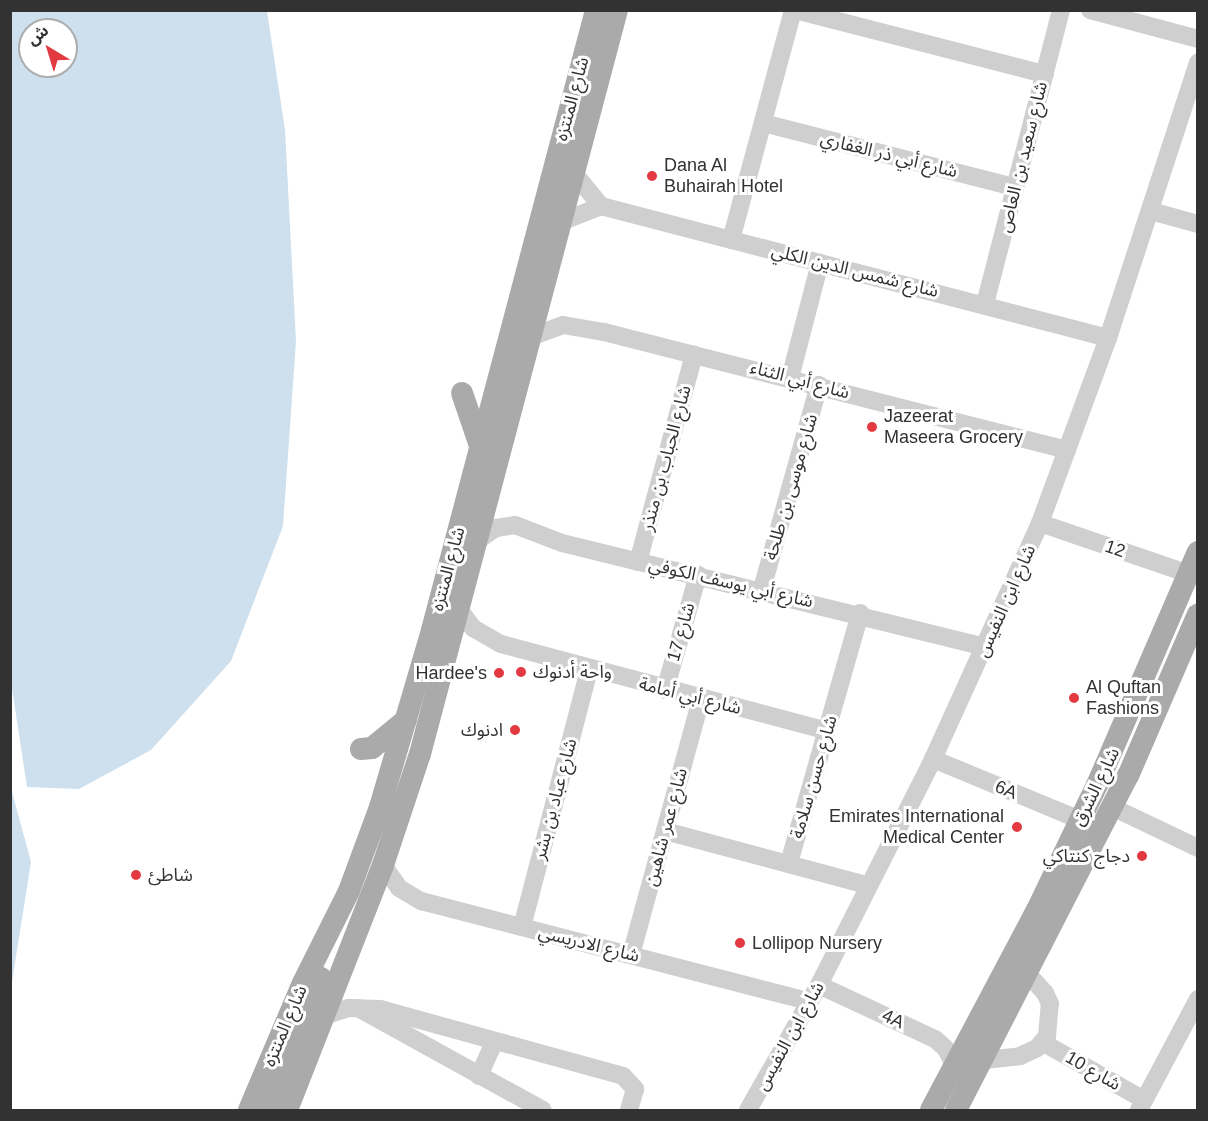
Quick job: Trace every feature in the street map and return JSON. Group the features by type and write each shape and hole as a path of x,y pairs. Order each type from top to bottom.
{"main road":[{"name":"شارع المنتزه","path":"249,1110 306,977 334,924 380,807 480,447 596,10"},
{"name":"شارع المنتزه","path":"287,1110 327,1015 383,865 420,754 461,612 533,336 612,18"},
{"path":"462,393 480,447"},
{"name":"شارع الشرق","path":"931,1110 1080,820 1121,734 1197,552"},
{"name":"شارع الشرق","path":"956,1110 1029,975 1112,807 1162,702 1197,614"},
{"path":"361,749 372,748 406,720"},
{"path":"269,1110 318,986 334,924"},
{"path":"296,1087 303,1110"}],"street":[{"path":"731,240 794,10 1045,74"},
{"name":"شارع سعيد بن العاص","path":"985,304 1061,10"},
{"path":"1090,10 1197,39"},
{"name":"شارع ابن النفيس","path":"748,1110 814,993 933,759 1040,523 1108,338 1151,211 1197,62"},
{"name":"شارع أبي ذر الغفاري","path":"763,123 1015,187"},
{"path":"561,222 601,206 573,172"},
{"name":"شارع شمس الدين الكلي","path":"601,206 985,304 1108,338"},
{"path":"1151,211 1197,224"},
{"path":"790,378 820,263"},
{"name":"شارع أبي الثناء","path":"533,336 552,326 574,326 790,378 1067,450"},
{"name":"شارع الحباب بن منذر","path":"638,562 694,354"},
{"name":"شارع موسى بن طلحة","path":"762,589 819,386"},
{"name":"12","path":"1040,523 1189,574"},
{"name":"شارع أبي يوسف الكوفي","path":"480,539 496,528 523,528 555,541 762,589 986,646"},
{"name":"شارع 17","path":"665,690 698,575"},
{"name":"شارع أبي أمامة","path":"461,612 473,628 491,640 589,670 827,730"},
{"name":"شارع حسن سلامة","path":"860,613 789,863 867,885"},
{"name":"شارع عباد بن بشر","path":"522,927 589,670"},
{"name":"شارع عمر شاهين","path":"631,955 701,699"},
{"name":"6A","path":"933,759 1080,820"},
{"path":"1112,807 1197,848"},
{"path":"665,831 789,863"},
{"name":"شارع الادريسي","path":"383,865 402,891 421,901 631,955 814,993"},
{"path":"984,1060 1020,1056 1042,1042 1050,1029 1050,1004 1046,993 1029,975"},
{"name":"4A","path":"814,993 935,1039 946,1049 955,1066"},
{"path":"1141,1105 1197,999"},
{"path":"327,1015 358,1008 380,1009 629,1078 635,1089 629,1110"},
{"path":"358,1008 543,1110"},
{"path":"479,1076 494,1042"},
{"name":"شارع 10","path":"1042,1042 1141,1105"}],"water":[{"path":"11,10 267,11 285,130 296,341 283,526 231,661 151,750 79,789 27,787 11,682"},
{"path":"10,788 31,862 11,988"}],"place":[{"name":"Dana Al Buhairah Hotel","path":"652,176"},
{"name":"Jazeerat Maseera Grocery","path":"872,427"},
{"name":"واحة أدنوك","path":"521,672"},
{"name":"Hardee's","path":"499,673"},
{"name":"Al Quftan Fashions","path":"1074,698"},
{"name":"ادنوك","path":"515,730"},
{"name":"Emirates International Medical Center","path":"1017,827"},
{"name":"دجاج كنتاكي","path":"1142,856"},
{"name":"شاطئ","path":"136,875"},
{"name":"Lollipop Nursery","path":"740,943"}]}
